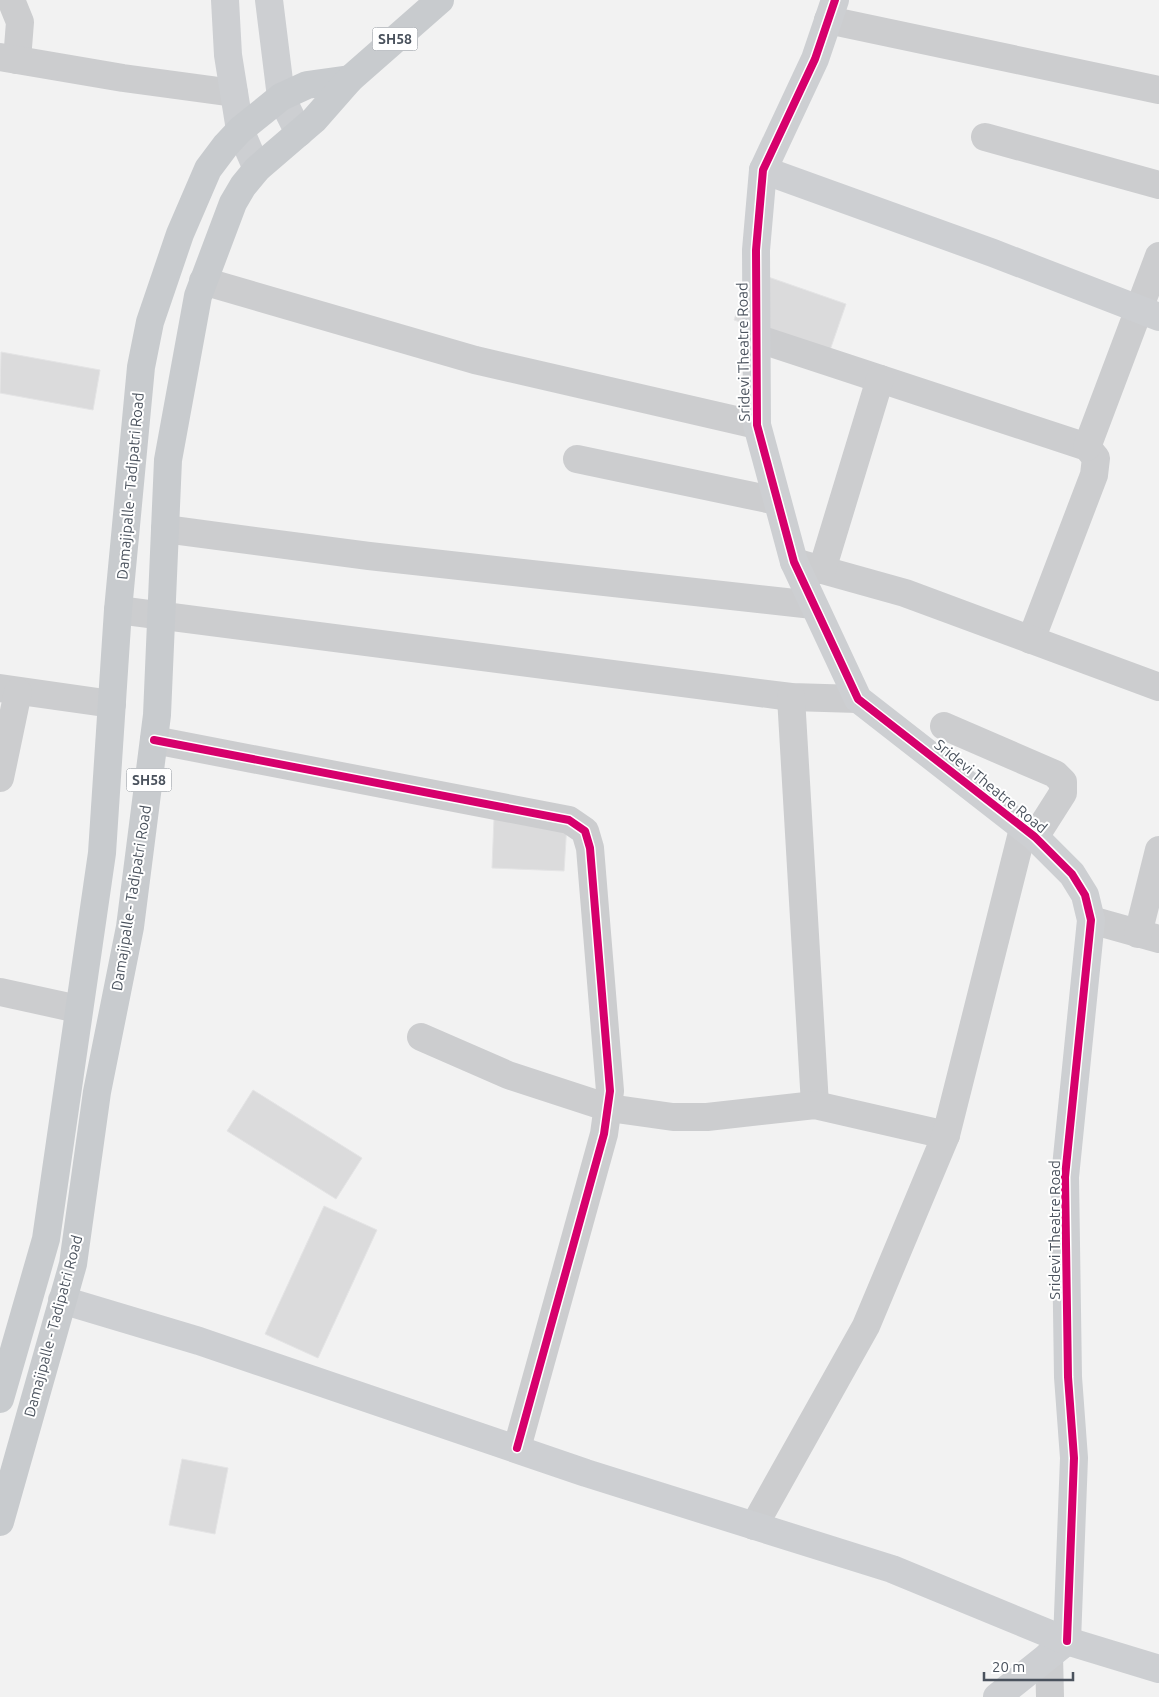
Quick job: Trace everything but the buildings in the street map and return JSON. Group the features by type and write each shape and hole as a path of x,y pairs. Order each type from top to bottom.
{"main road":[{"name":"Damajipalle - Tadipatri Road","path":"0,1522 77,1243 97,1092 130,927 154,740 170,441 193,316 202,281 234,203 243,186 257,169 326,108 350,79 440,0"},
{"name":"Damajipalle - Tadipatri Road","path":"0,1399 6,1356 46,1239 102,852 118,610 141,367 150,322 180,234 208,169 240,130 281,97 307,85 350,79"}],"street":[{"path":"11,0 20,22 8,58 123,78 234,93"},
{"path":"225,0 226,40 240,130 257,169"},
{"path":"269,0 281,97 299,133"},
{"path":"831,10 1159,90"},
{"name":"Sridevi Theatre Road","path":"831,10 815,59 763,170 756,250 757,425 794,562 812,605 858,699 1029,833 1072,874 1085,895 1091,920 1065,1177 1068,1377 1074,1458 1058,1648"},
{"path":"985,137 1159,185"},
{"path":"763,170 984,249 1149,313"},
{"path":"1087,447 1149,313 1159,256"},
{"path":"202,281 465,358 757,425"},
{"path":"756,338 1087,447 1096,458 1094,475 1031,640"},
{"path":"822,570 880,379"},
{"path":"577,459 777,501"},
{"path":"165,529 370,556 812,605"},
{"path":"794,562 905,593 1159,687"},
{"path":"118,610 161,614 792,697 858,699"},
{"path":"0,778 9,690 112,704"},
{"path":"792,697 815,1105"},
{"path":"754,1526 866,1326 946,1135 1029,833 1063,793 1063,782 1055,774 944,726"},
{"path":"154,740 569,820 585,831 590,848 610,1091 609,1108 604,1134 517,1448"},
{"path":"1091,920 1149,936 1159,850"},
{"path":"0,992 78,1010"},
{"path":"421,1036 524,1081 609,1108 673,1117 707,1117 815,1105 946,1135"},
{"path":"62,1300 199,1341 586,1473 892,1569 1058,1648 1159,1669"},
{"path":"997,1697 1058,1648"},
{"path":"1050,1697 1058,1648"}],"cycle path":[{"path":"835,0 815,59 763,170 756,250 757,425 794,562 858,699 1035,837 1072,874 1085,895 1091,920 1065,1177 1068,1377 1074,1458 1067,1641"},
{"path":"154,740 569,820 585,831 590,848 610,1091 604,1134 517,1448"}]}
